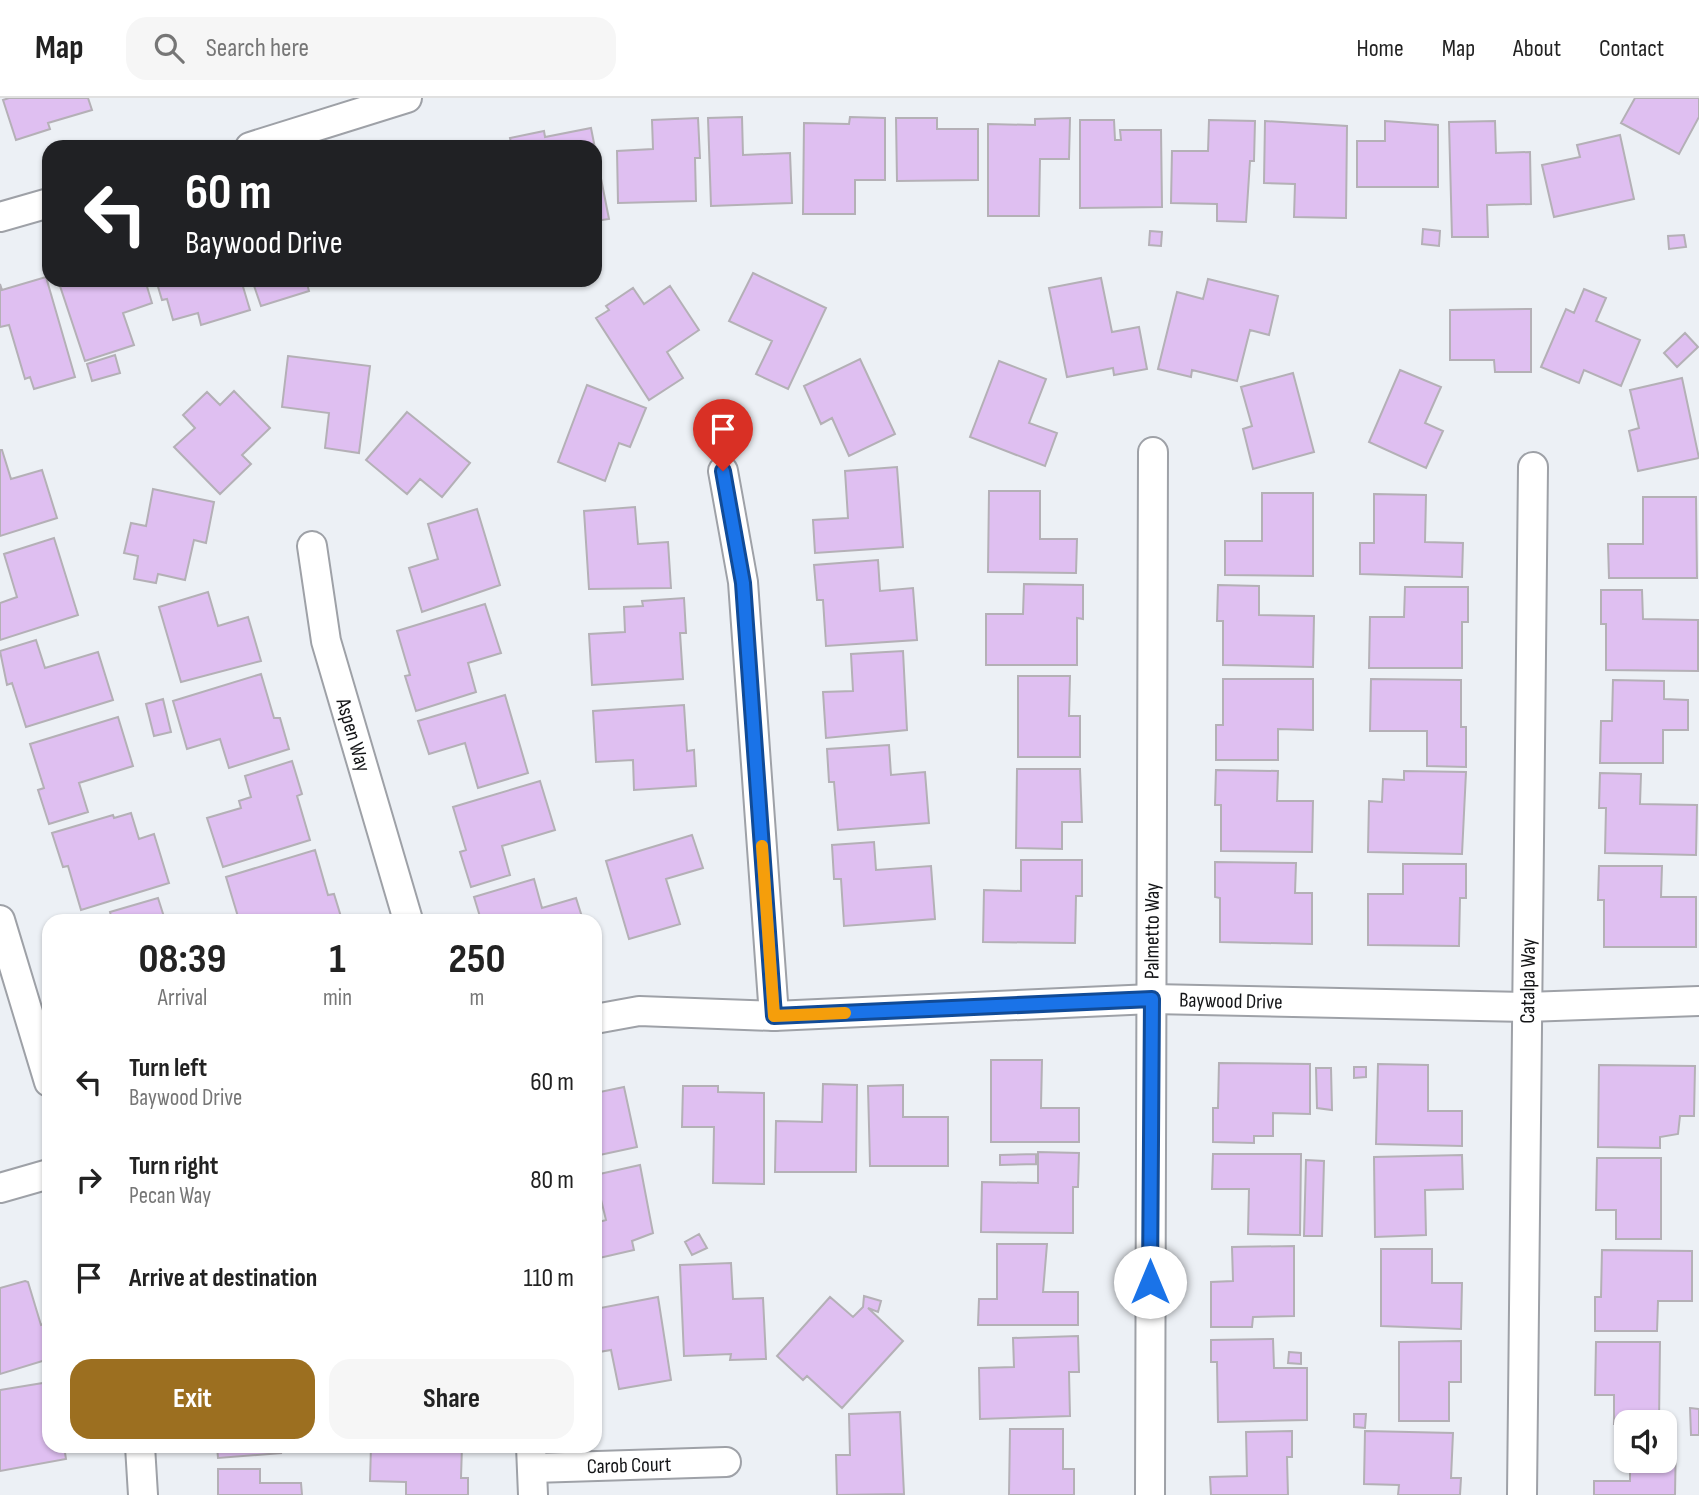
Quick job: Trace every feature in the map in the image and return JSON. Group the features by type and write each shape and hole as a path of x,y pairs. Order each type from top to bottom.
{"street":[{"path":"272,140 407,98"},
{"path":"0,217 42,205"},
{"name":"Palmetto Way","path":"1150,1495 1153,452"},
{"name":"Catalpa Way","path":"1522,1495 1533,467"},
{"path":"723,471 743,583 774,1016"},
{"name":"Aspen Way","path":"312,546 326,641 406,914"},
{"path":"0,920 42,1059"},
{"name":"Baywood Drive","path":"602,1018 639,1011 774,1016 1152,999 1526,1007 1699,1001"},
{"path":"0,1188 42,1176"},
{"path":"140,1453 143,1495"},
{"name":"Carob Court","path":"532,1469 726,1462"}],"building":[{"path":"88,98 92,110 48,123 50,129 16,140 3,100"},
{"path":"1635,98 1699,98 1699,117 1679,154 1621,123"},
{"path":"742,117 743,155 790,153 792,203 711,206 708,118"},
{"path":"850,117 885,118 885,180 855,180 855,214 803,214 804,123 849,124"},
{"path":"698,118 700,158 695,158 696,201 618,203 617,151 653,149 652,120"},
{"path":"896,118 937,118 937,129 978,129 978,180 897,181"},
{"path":"1070,118 1069,159 1040,159 1039,216 988,216 988,124 1035,125 1035,119"},
{"path":"1080,120 1114,120 1115,140 1121,140 1120,130 1161,130 1162,207 1080,208"},
{"path":"1209,120 1255,121 1254,161 1250,161 1246,222 1217,221 1217,204 1171,203 1172,151 1208,151"},
{"path":"1265,121 1347,126 1346,218 1294,217 1295,184 1264,183"},
{"path":"1385,121 1438,125 1438,187 1357,187 1357,141 1385,141"},
{"path":"1495,121 1496,153 1530,152 1531,204 1487,205 1488,237 1452,237 1449,122"},
{"path":"591,128 594,140 510,138 544,131 545,137"},
{"path":"1620,135 1634,199 1554,217 1542,165 1580,157 1577,145"},
{"path":"602,184 609,219 602,220"},
{"path":"1423,229 1440,231 1439,246 1422,244"},
{"path":"1150,231 1162,232 1161,246 1149,245"},
{"path":"1684,235 1686,247 1669,249 1668,236"},
{"path":"753,273 826,308 788,389 756,374 772,341 729,321"},
{"path":"42,278 42,287 49,287 75,377 34,389 30,377 25,379 9,325 0,327 0,284 2,290"},
{"path":"1101,278 1112,332 1139,327 1147,369 1114,375 1113,368 1067,377 1049,288"},
{"path":"1208,279 1278,296 1269,335 1250,330 1237,381 1192,370 1191,377 1158,369 1177,292 1203,299"},
{"path":"670,286 699,330 667,352 683,378 649,400 596,318 609,310 606,306 633,288 644,304"},
{"path":"60,287 147,287 152,303 123,313 134,345 85,361"},
{"path":"158,287 243,287 250,310 201,325 198,313 173,320 167,299 162,300"},
{"path":"254,287 308,287 309,291 261,306"},
{"path":"1584,289 1606,298 1596,321 1640,340 1621,386 1584,370 1579,383 1541,367 1566,309 1574,313"},
{"path":"1531,309 1531,372 1495,372 1494,360 1450,360 1450,310"},
{"path":"1685,333 1698,347 1677,367 1664,353"},
{"path":"115,355 120,373 92,381 87,364"},
{"path":"288,356 370,366 359,453 325,448 329,413 282,407"},
{"path":"860,359 895,434 849,456 832,418 821,424 804,386"},
{"path":"999,361 1046,379 1029,423 1057,433 1045,466 970,437"},
{"path":"1400,370 1441,387 1425,423 1443,431 1426,468 1369,442"},
{"path":"1293,373 1314,452 1253,469 1243,429 1252,426 1241,387"},
{"path":"1682,378 1699,458 1638,471 1629,431 1639,428 1630,390"},
{"path":"587,385 646,408 630,447 619,443 605,481 558,462"},
{"path":"234,391 270,428 242,455 251,464 220,494 174,447 195,428 183,415 207,392 220,405"},
{"path":"407,412 470,463 442,497 420,479 407,494 366,460"},
{"path":"0,450 11,479 42,470 57,518 0,536"},
{"path":"897,467 903,547 815,553 813,520 848,518 845,471"},
{"path":"153,489 214,502 206,543 194,540 185,580 158,574 156,583 134,579 138,556 124,553 131,523 146,526"},
{"path":"989,491 1040,491 1040,539 1077,539 1076,573 988,572"},
{"path":"1262,493 1313,493 1313,576 1225,575 1225,541 1262,541"},
{"path":"1374,494 1426,495 1425,542 1463,543 1462,577 1360,574 1360,543 1374,543"},
{"path":"1643,497 1696,497 1697,578 1609,578 1608,544 1643,544"},
{"path":"635,507 638,544 668,542 671,588 589,589 584,511"},
{"path":"477,509 500,585 422,612 409,568 438,559 428,524"},
{"path":"54,538 78,615 0,640 0,603 17,597 4,554"},
{"path":"878,560 880,591 913,588 917,640 826,646 823,600 817,600 814,565"},
{"path":"1024,584 1083,585 1083,619 1077,618 1077,665 986,665 986,614 1023,614"},
{"path":"1218,585 1259,586 1259,615 1314,616 1313,667 1223,665 1223,621 1217,621"},
{"path":"1405,587 1468,587 1468,622 1462,622 1462,668 1369,668 1370,617 1404,617"},
{"path":"1601,590 1642,590 1643,619 1698,620 1698,671 1606,670 1606,624 1601,624"},
{"path":"208,592 218,626 248,617 261,661 181,682 159,607"},
{"path":"684,598 686,633 680,633 683,679 592,685 589,634 625,632 624,607 643,606 642,601"},
{"path":"485,604 501,653 468,663 476,692 416,711 405,676 410,675 397,631"},
{"path":"36,640 45,668 98,652 113,700 26,727 12,683 7,685 0,651"},
{"path":"903,651 907,730 826,738 823,692 853,691 851,654"},
{"path":"261,674 274,718 280,718 289,749 229,768 220,739 187,749 173,701"},
{"path":"1018,676 1070,676 1069,716 1080,716 1080,757 1018,757"},
{"path":"1223,679 1313,679 1313,730 1278,729 1278,760 1216,760 1216,725 1223,725"},
{"path":"1371,679 1461,680 1461,727 1466,727 1466,767 1427,766 1427,731 1370,731"},
{"path":"1613,680 1664,681 1664,699 1688,700 1688,730 1663,730 1663,763 1600,763 1601,721 1612,721"},
{"path":"505,695 528,773 478,788 465,743 429,754 418,721"},
{"path":"163,699 171,732 154,736 146,704"},
{"path":"684,705 687,751 694,750 696,786 634,790 633,760 596,762 593,711"},
{"path":"118,717 133,766 79,783 88,812 49,824 38,790 44,788 30,744"},
{"path":"889,745 891,775 925,772 929,823 838,830 834,782 829,782 827,749"},
{"path":"292,761 302,794 297,796 310,840 223,867 207,818 241,808 239,801 251,797 245,776"},
{"path":"1017,769 1080,769 1082,822 1062,822 1062,849 1016,848"},
{"path":"1216,770 1278,771 1277,801 1313,801 1312,852 1221,851 1221,805 1215,805"},
{"path":"1404,771 1466,772 1462,854 1368,852 1369,801 1382,802 1383,779 1404,780"},
{"path":"1600,773 1641,774 1640,804 1697,805 1696,855 1605,853 1606,808 1599,808"},
{"path":"540,781 555,830 502,846 510,875 471,887 460,852 466,850 453,807"},
{"path":"131,813 139,839 154,834 169,883 81,910 68,866 63,867 52,833 113,815 114,818"},
{"path":"692,835 703,868 666,879 680,924 629,939 606,861"},
{"path":"874,842 876,870 931,866 935,919 844,926 841,879 834,879 832,845"},
{"path":"315,850 328,895 334,894 340,914 237,914 226,877"},
{"path":"1021,860 1082,860 1082,896 1076,896 1075,943 983,942 984,890 1021,891"},
{"path":"1215,862 1296,863 1295,893 1312,893 1312,944 1220,942 1220,898 1215,897"},
{"path":"1403,864 1466,864 1466,898 1460,898 1459,946 1368,945 1368,894 1403,894"},
{"path":"1599,866 1662,866 1661,897 1696,897 1696,947 1604,947 1604,900 1598,900"},
{"path":"534,879 542,908 576,898 581,914 479,914 474,897"},
{"path":"158,898 163,914 110,914"},
{"path":"991,1060 1042,1060 1041,1108 1079,1108 1079,1142 991,1142"},
{"path":"1219,1063 1310,1064 1310,1114 1273,1113 1273,1136 1254,1136 1254,1143 1213,1142 1213,1108 1218,1108"},
{"path":"1378,1064 1428,1065 1428,1111 1462,1111 1462,1146 1376,1144"},
{"path":"1599,1065 1695,1066 1694,1116 1680,1116 1678,1134 1660,1137 1660,1148 1598,1147"},
{"path":"1354,1067 1366,1067 1366,1077 1354,1078"},
{"path":"1316,1068 1331,1068 1332,1110 1317,1108"},
{"path":"823,1084 857,1085 856,1172 775,1172 776,1121 822,1122"},
{"path":"903,1085 903,1117 948,1117 948,1166 870,1166 868,1086"},
{"path":"683,1086 718,1086 718,1092 764,1093 764,1184 713,1183 714,1127 682,1127"},
{"path":"624,1087 637,1147 602,1154 602,1092"},
{"path":"1038,1152 1079,1153 1078,1187 1073,1187 1073,1233 981,1232 982,1182 1038,1183"},
{"path":"1036,1154 1036,1164 1000,1165 1000,1155"},
{"path":"1213,1154 1301,1154 1300,1235 1248,1234 1249,1189 1212,1189"},
{"path":"1462,1155 1463,1189 1425,1190 1426,1235 1375,1237 1374,1157"},
{"path":"1597,1158 1661,1158 1661,1239 1616,1239 1616,1210 1596,1210"},
{"path":"1306,1160 1324,1161 1322,1236 1304,1236"},
{"path":"640,1165 653,1233 632,1241 634,1250 602,1257 602,1221 606,1220 602,1204 602,1173"},
{"path":"699,1234 707,1248 692,1255 685,1242"},
{"path":"997,1244 1047,1244 1043,1292 1078,1292 1078,1325 978,1325 979,1299 997,1299"},
{"path":"1294,1246 1294,1316 1253,1317 1252,1327 1211,1327 1211,1282 1233,1281 1232,1247"},
{"path":"1381,1249 1432,1249 1432,1283 1462,1283 1461,1329 1381,1326"},
{"path":"1602,1250 1692,1251 1692,1301 1658,1301 1657,1331 1595,1331 1595,1297 1601,1297"},
{"path":"731,1263 733,1299 763,1298 766,1359 730,1360 731,1354 684,1356 680,1265"},
{"path":"28,1282 42,1325 42,1361 0,1374 0,1288"},
{"path":"864,1296 881,1301 878,1312 868,1308 903,1341 842,1408 807,1376 803,1380 777,1356 830,1297 853,1317 863,1307"},
{"path":"658,1297 671,1380 619,1389 611,1350 602,1352 602,1308"},
{"path":"1078,1336 1079,1372 1069,1372 1070,1416 980,1419 979,1368 1014,1367 1013,1338"},
{"path":"1273,1339 1274,1368 1307,1368 1307,1420 1218,1422 1217,1362 1211,1362 1211,1340"},
{"path":"1461,1341 1461,1382 1449,1382 1449,1421 1399,1421 1399,1342"},
{"path":"1596,1342 1660,1342 1659,1410 1614,1410 1614,1395 1595,1395"},
{"path":"1289,1352 1301,1353 1301,1364 1288,1363"},
{"path":"42,1383 42,1453 65,1453 66,1459 0,1471 0,1390"},
{"path":"1690,1408 1699,1409 1699,1435 1691,1435"},
{"path":"900,1412 904,1494 837,1495 836,1455 850,1455 849,1414"},
{"path":"1354,1414 1366,1414 1365,1428 1354,1427"},
{"path":"1010,1429 1063,1429 1063,1469 1074,1469 1074,1495 1009,1495"},
{"path":"1292,1431 1292,1457 1287,1457 1288,1495 1211,1495 1210,1477 1247,1476 1246,1432"},
{"path":"1365,1431 1453,1433 1451,1478 1461,1478 1460,1495 1398,1495 1399,1485 1364,1484"},
{"path":"218,1453 281,1453 218,1458"},
{"path":"371,1453 462,1453 461,1478 468,1478 468,1495 406,1495 406,1482 370,1481"},
{"path":"218,1469 260,1469 260,1483 301,1483 302,1495 218,1495"},
{"path":"1630,1473 1675,1473 1675,1495 1594,1495 1594,1481 1630,1481"}],"slow traffic":[{"path":"762,846 774,1016 845,1013"}],"route":[{"path":"723,471 743,583 774,1016 1152,999 1150,1282"}]}
